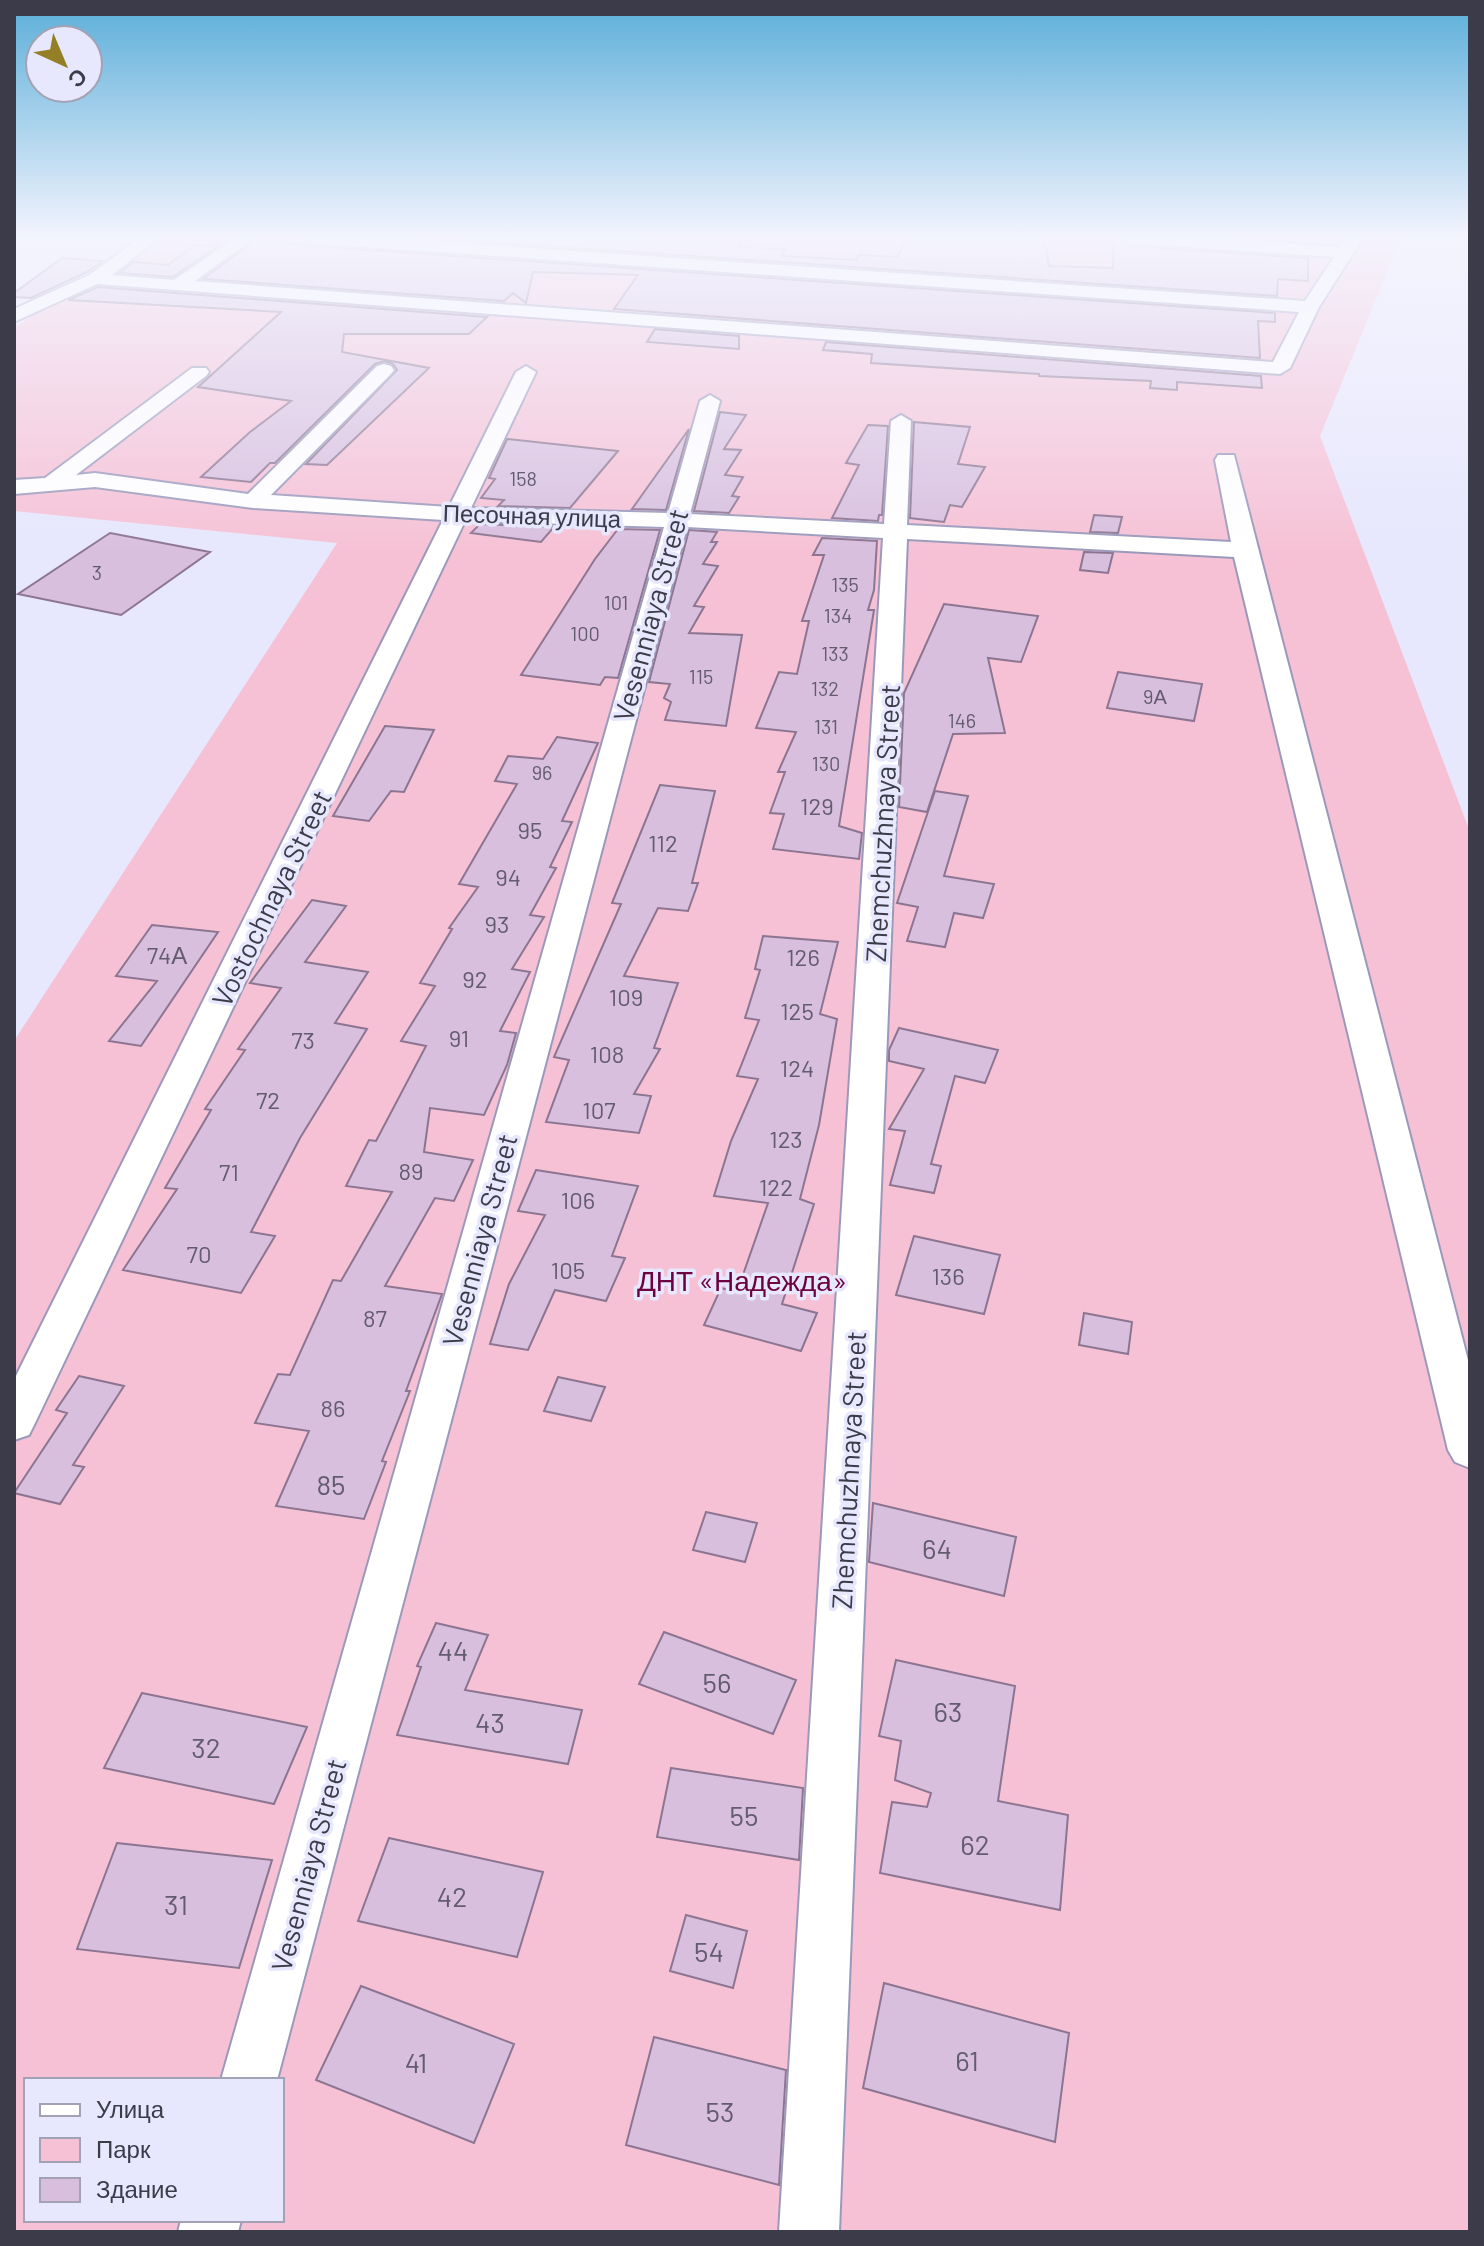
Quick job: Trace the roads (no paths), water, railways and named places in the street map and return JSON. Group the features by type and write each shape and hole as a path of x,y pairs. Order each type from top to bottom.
{"street":[{"path":"941,343 1280,368 1292,343"},
{"path":"253,501 384,370"},
{"path":"52,483 199,372"},
{"name":"Vostochnaya Street","path":"14,1423 526,372"},
{"name":"Vesenniaya Street","path":"250,2078 710,401"},
{"name":"Zhemchuzhnaya Street","path":"809,2232 901,421"},
{"path":"1226,460 1244,550 1470,1450"},
{"name":"Песочная улица","path":"14,487 95,480 253,501 459,514 676,520 1244,550"}],"park label":[{"name":"ДНТ «Надежда»","path":"742,1280"}]}
